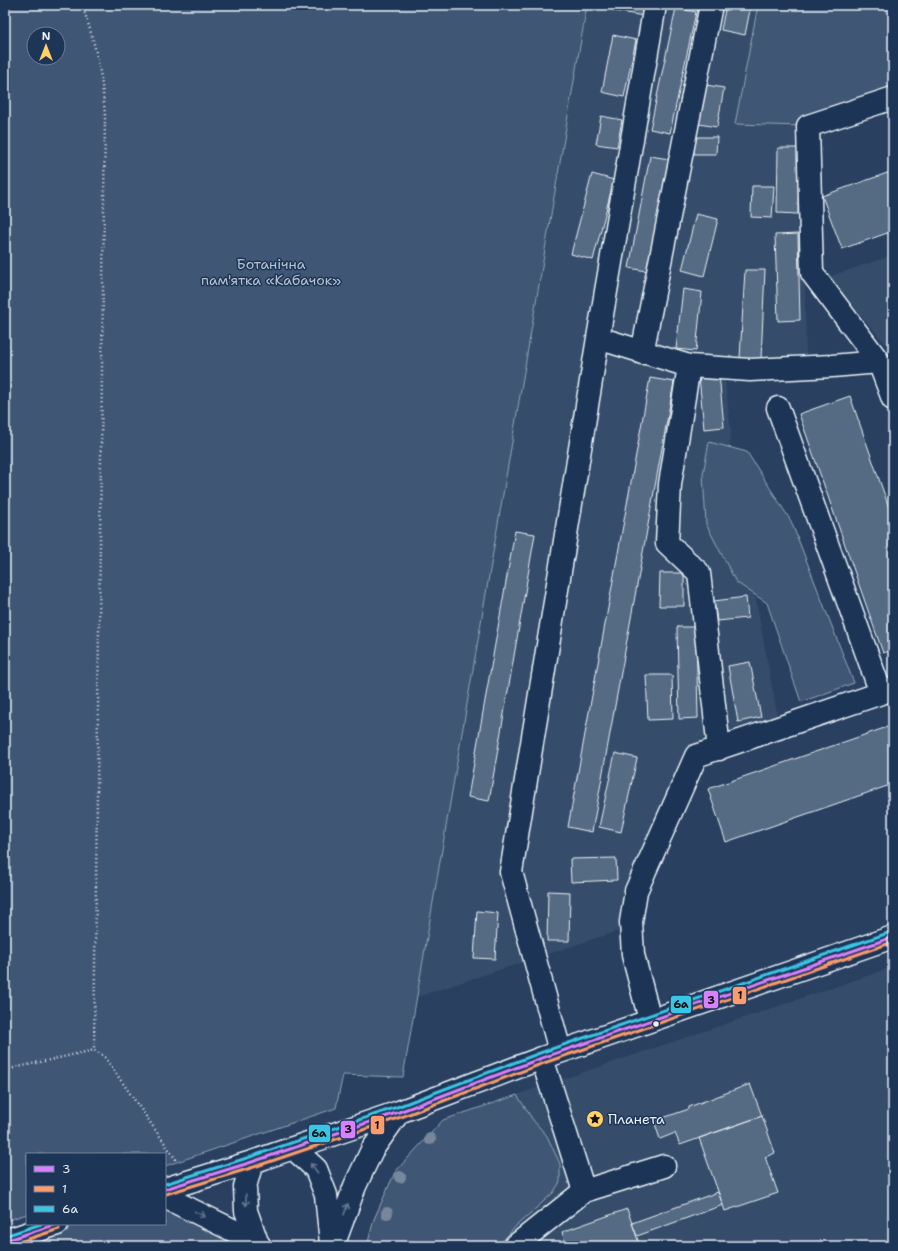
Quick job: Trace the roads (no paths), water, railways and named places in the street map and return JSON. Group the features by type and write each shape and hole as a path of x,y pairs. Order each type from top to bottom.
{"street":[{"path":"584,1191 551,1055 511,872 598,338 655,5"},
{"path":"642,353 711,5"},
{"path":"893,98 808,126 812,273 879,362 893,398"},
{"path":"598,338 642,353 689,366 750,370 879,362"},
{"path":"689,366 670,484 667,543 699,573 719,748"},
{"path":"650,1020 633,955 631,922 636,891 696,756 887,691 778,408"},
{"path":"166,1189 252,1162 399,1112 551,1055 893,937"},
{"path":"332,1246 354,1186 372,1150 399,1112"},
{"path":"293,1148 316,1169 326,1195 332,1246"},
{"path":"252,1162 245,1187 246,1211 259,1244"},
{"path":"515,1246 584,1191 664,1166"},
{"path":"166,1198 259,1244"},
{"path":"5,1241 53,1225"}],"place":[{"name":"Планета","path":"595,1119"}],"park label":[{"name":"Ботанічна пам'ятка «Кабачок»","path":"271,272"}]}
